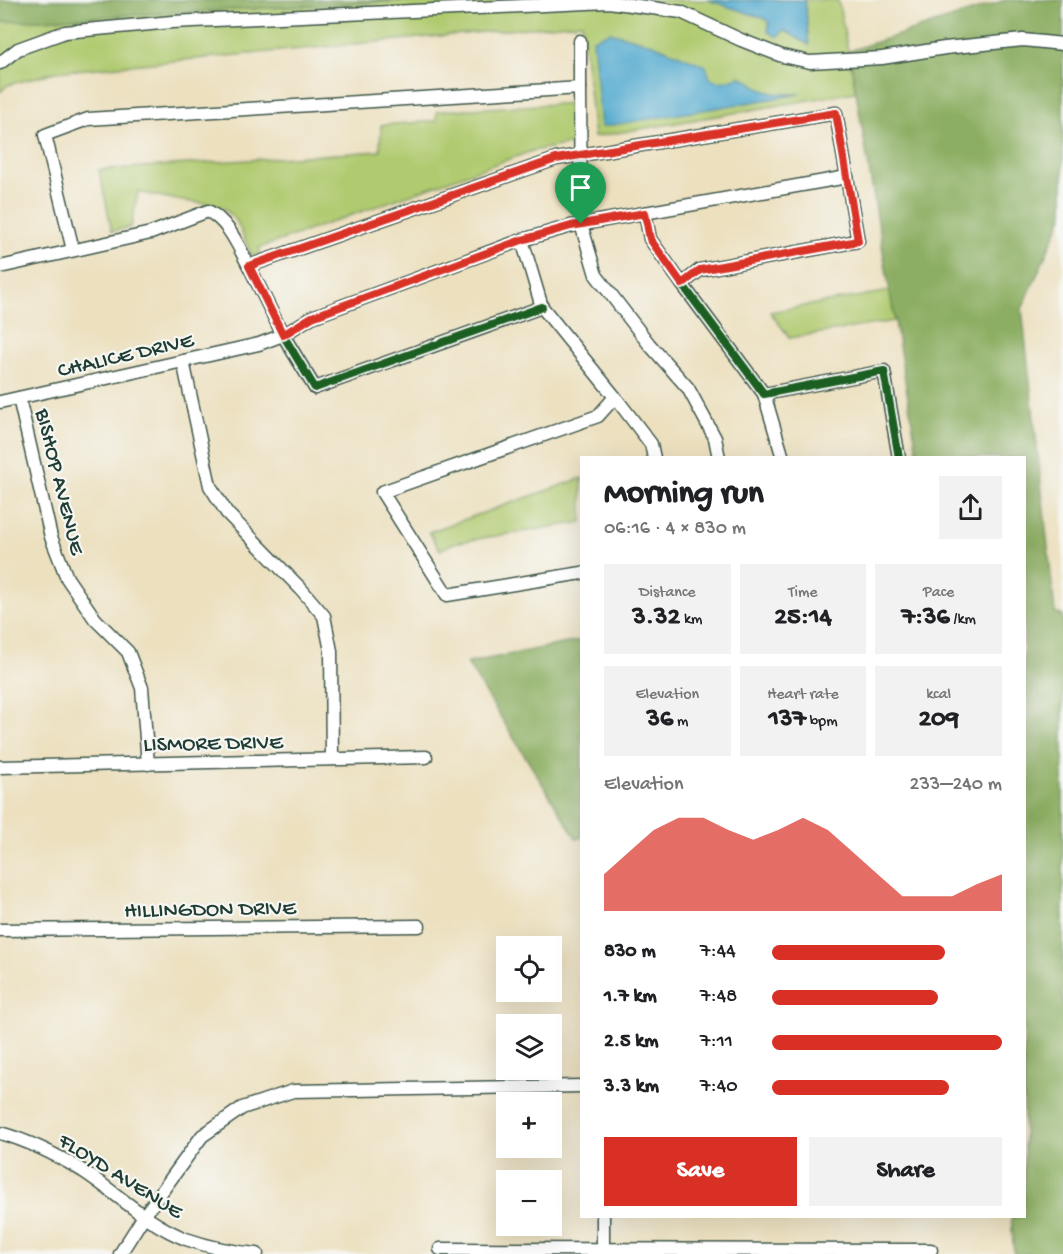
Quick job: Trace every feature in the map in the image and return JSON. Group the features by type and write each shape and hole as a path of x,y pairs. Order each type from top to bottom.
{"street":[{"path":"0,63 18,49 65,32 172,22 609,2 681,12 782,56 810,62 882,58 945,48 1023,40 1063,44"},
{"path":"580,42 581,224 596,275 649,344 688,388 715,438 719,456"},
{"path":"73,250 45,135 88,119 580,88"},
{"path":"249,266 556,159 836,113 858,241 700,270 682,284"},
{"name":"CHALICE DRIVE","path":"0,402 260,344 283,335 312,317 522,240 581,224 847,177"},
{"path":"0,267 151,233 208,211 217,216 225,225 249,266 283,335 315,388 542,307"},
{"path":"645,213 650,239 764,394 782,456"},
{"path":"522,240 542,307 651,444 654,456"},
{"path":"183,361 210,486 227,513 324,616 332,651 332,759"},
{"path":"764,394 884,371 899,456"},
{"path":"580,573 447,595 382,492 598,416 615,397"},
{"name":"BISHOP AVENUE","path":"20,398 51,537 67,578 95,619 128,652 142,688 148,764"},
{"name":"LISMORE DRIVE","path":"0,767 426,757"},
{"name":"HILLINGDON DRIVE","path":"0,930 419,926"},
{"path":"120,1254 144,1216 202,1136 242,1108 293,1092 580,1086"},
{"name":"FLOYD AVENUE","path":"0,1133 24,1139 83,1171 144,1216 185,1238 233,1252 257,1254"},
{"path":"603,1218 603,1251"},
{"path":"440,1249 931,1250"}],"green space":[{"path":"0,0 421,0 0,22"},
{"path":"421,0 838,0 856,92 594,137 582,23 55,72 8,85 0,92 0,22"},
{"path":"1005,0 1063,0 1063,216 1022,309 1055,612 1063,616 1063,1254 1014,1254 1011,1218 1026,1218 1026,456 918,456 849,51"},
{"path":"575,103 576,143 532,151 259,248 261,254 256,256 251,254 236,220 224,208 211,204 138,192 131,227 112,231 99,170 380,151 381,125 436,121 437,111"},
{"path":"890,291 895,321 790,338 770,312"},
{"path":"580,479 580,522 453,543 440,550 429,532"},
{"path":"580,640 580,838 576,838 467,663"}],"water":[{"path":"708,0 805,0 809,45 784,30 778,37 768,32 769,22 763,18"},
{"path":"610,32 653,44 706,66 710,78 717,81 740,76 765,91 800,94 601,127 593,39"}],"cycle path":[{"path":"542,307 315,388 283,335 249,266 556,159 836,113 858,241 700,270 682,284 764,394 884,371 899,456"}],"route":[{"path":"836,113 858,241 700,270 682,284 650,239 645,213 581,224 522,240 312,317 283,335 249,266 556,159 836,113"}]}
